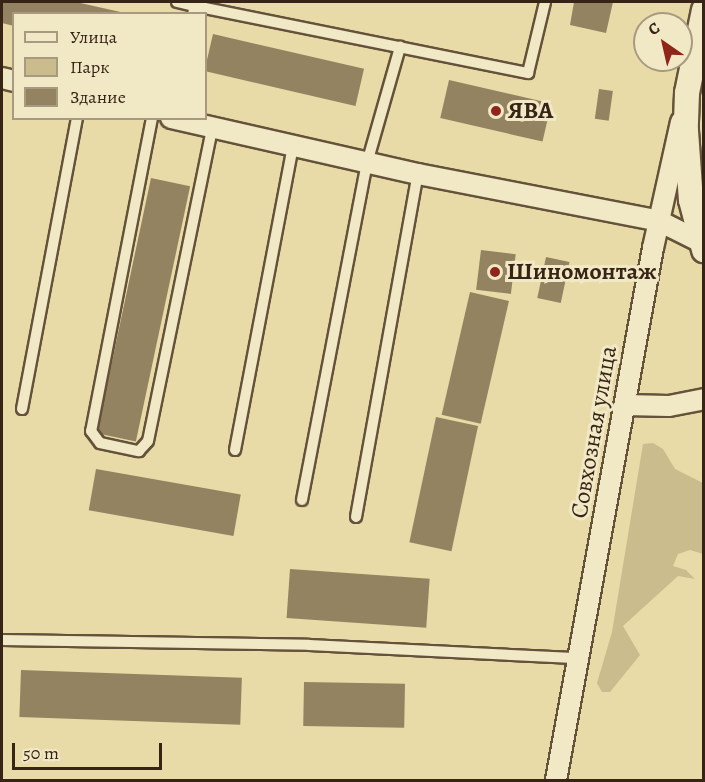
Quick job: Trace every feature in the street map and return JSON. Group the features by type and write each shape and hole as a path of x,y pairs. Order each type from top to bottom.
{"street":[{"path":"702,246 686,167 687,93 704,10"},
{"name":"Совхозная улица","path":"556,780 659,221 687,93"},
{"path":"179,120 418,174 659,221 702,246"},
{"path":"625,405 669,406 704,399"}],"lane":[{"path":"177,2 528,73 545,2"},
{"path":"302,500 367,163 400,47"},
{"path":"22,409 77,120"},
{"path":"152,120 91,431 100,443 139,451 148,441 212,128"},
{"path":"236,450 293,146"},
{"path":"356,517 418,174"},
{"path":"2,640 309,645 579,658"}],"green space":[{"path":"653,443 663,449 675,469 703,483 703,554 690,550 678,554 673,566 686,570 695,579 678,576 623,626 640,655 610,692 602,692 597,683 612,632 643,444"}],"building":[{"path":"2,2 76,2 121,12 12,12 12,26 2,23"},
{"path":"574,2 613,2 606,33 570,25"},
{"path":"213,34 364,69 355,106 207,72 207,60"},
{"name":"ЯВА","path":"449,80 551,104 543,142 440,118"},
{"path":"599,89 613,91 609,121 595,119"},
{"path":"151,178 190,186 136,442 97,433"},
{"name":"Шиномонтаж","path":"481,250 516,254 511,294 476,290"},
{"path":"546,257 569,262 561,303 537,298"},
{"path":"470,292 509,301 481,424 442,415"},
{"path":"436,417 478,426 451,551 409,542"},
{"path":"96,469 241,495 233,536 89,510"},
{"path":"290,569 430,579 426,628 287,618"},
{"path":"21,670 242,678 240,725 19,717"},
{"path":"304,682 405,684 404,728 303,726"}],"place":[{"name":"ЯВА","path":"496,111"},
{"name":"Шиномонтаж","path":"495,272"}]}
